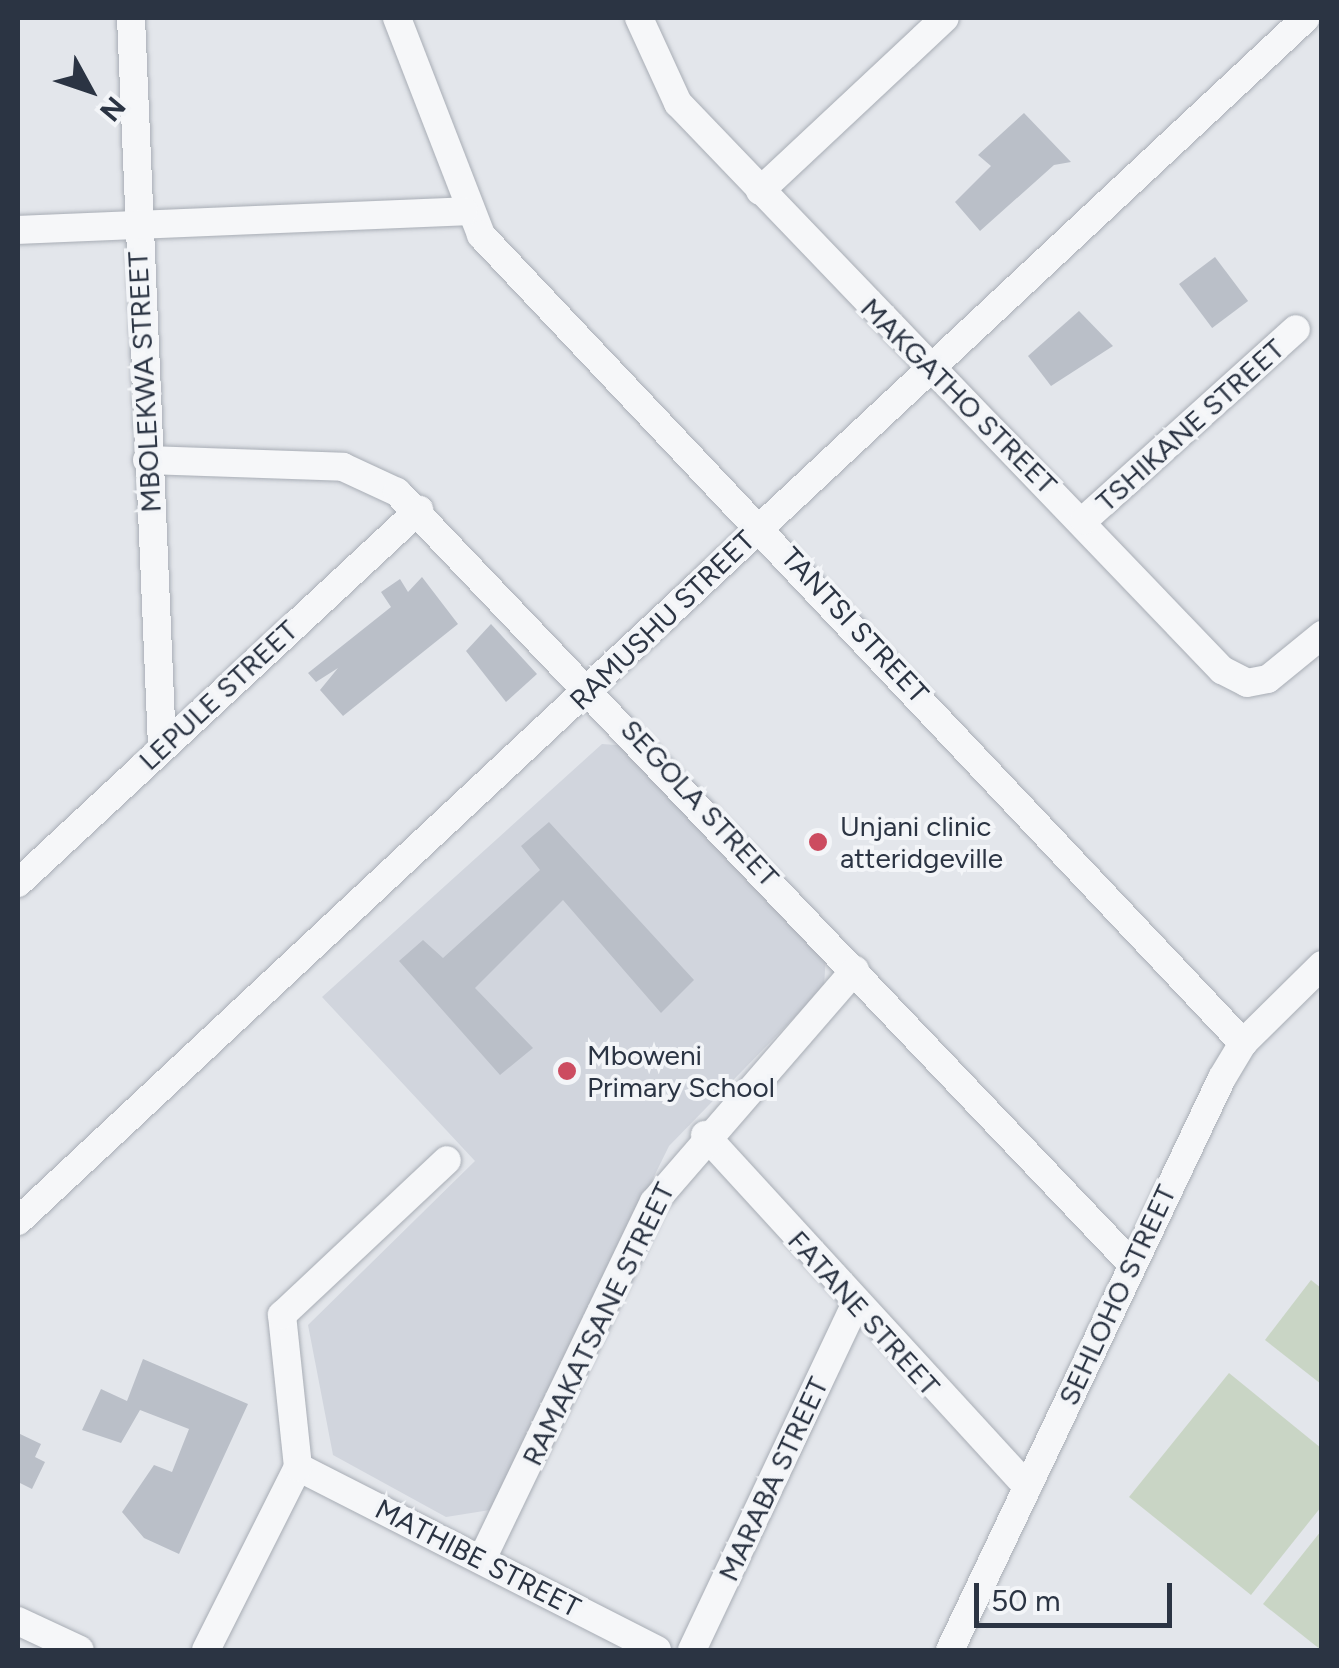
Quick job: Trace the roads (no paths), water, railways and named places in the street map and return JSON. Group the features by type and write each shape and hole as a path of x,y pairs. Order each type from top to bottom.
{"street":[{"name":"MBOLEKWA STREET","path":"131,18 162,746"},
{"path":"18,230 464,211 397,18"},
{"name":"MAKGATHO STREET","path":"638,18 664,84 760,192 929,370 1084,520 1235,680 1268,679 1322,635"},
{"path":"760,192 945,18"},
{"name":"RAMUSHU STREET","path":"18,1222 1306,18"},
{"name":"TANTSI STREET","path":"464,211 1243,1043"},
{"name":"TSHIKANE STREET","path":"1084,520 1296,330"},
{"name":"SEGOLA STREET","path":"148,460 343,467 419,510 592,687 1131,1263"},
{"name":"LEPULE STREET","path":"18,882 419,510"},
{"name":"SEHLOHO STREET","path":"950,1650 1131,1263 1243,1043 1322,965"},
{"name":"RAMAKATSANE STREET","path":"482,1559 654,1202 706,1135 855,970"},
{"name":"FATANE STREET","path":"706,1135 854,1308 1027,1487"},
{"path":"206,1650 298,1467 282,1315 447,1160"},
{"name":"MARABA STREET","path":"692,1650 854,1308"},
{"name":"MATHIBE STREET","path":"298,1467 657,1650"},
{"path":"18,1621 80,1650"}],"place":[{"name":"Unjani clinic atteridgeville","path":"818,842"},
{"name":"Mboweni Primary School","path":"567,1071"}]}
